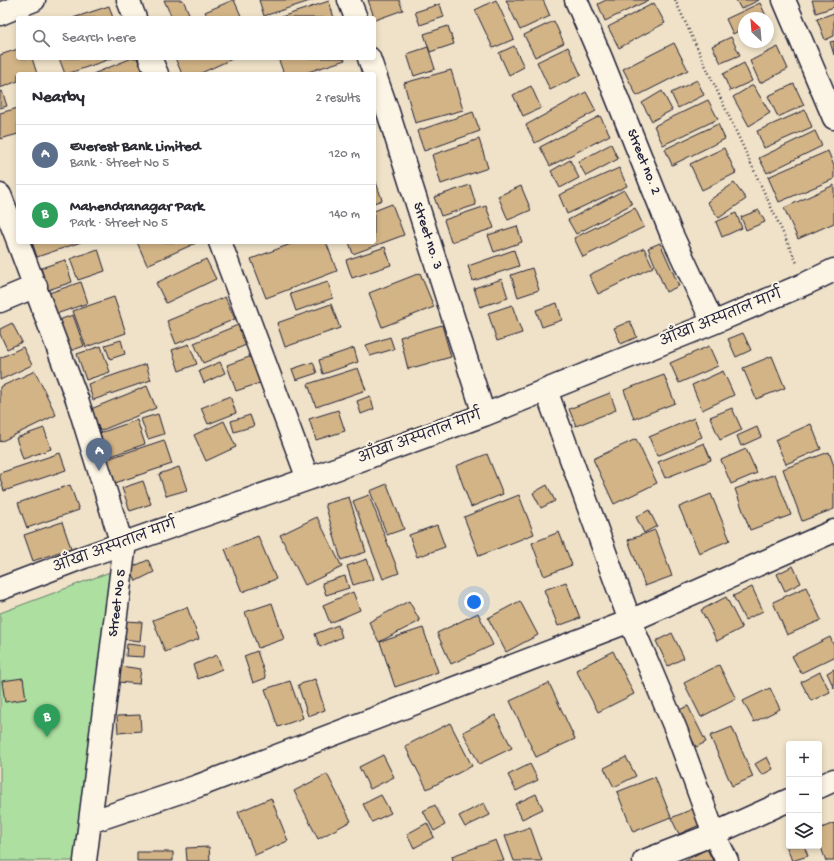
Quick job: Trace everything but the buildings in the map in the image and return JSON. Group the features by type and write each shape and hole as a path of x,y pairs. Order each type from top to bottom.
{"street":[{"path":"128,0 134,16"},
{"path":"349,0 355,16"},
{"name":"Street no. 2","path":"576,0 672,233 712,323"},
{"path":"784,0 834,118"},
{"path":"0,14 27,1"},
{"path":"151,60 156,72"},
{"name":"Street no. 3","path":"370,60 374,72"},
{"name":"Street no. 3","path":"376,78 484,415"},
{"name":"Street No 5","path":"0,195 16,236"},
{"name":"Street No 5","path":"19,244 77,399 124,551 85,861"},
{"path":"221,244 308,479"},
{"name":"आँखा अस्पताल मार्ग","path":"0,589 84,557 308,479 484,415 712,323 834,270"},
{"path":"0,301 36,286"},
{"path":"546,390 630,621 676,730 714,834 727,861"},
{"path":"90,822 198,786 630,621 834,531"},
{"path":"822,786 834,780"},
{"path":"644,861 714,834 786,801"}],"path":[{"path":"675,0 807,283"}],"green space":[{"path":"118,569 78,861 0,861 0,613"}],"place":[{"name":"Everest Bank Limited","path":"99,471"},
{"name":"Mahendranagar Park","path":"47,737"}]}
